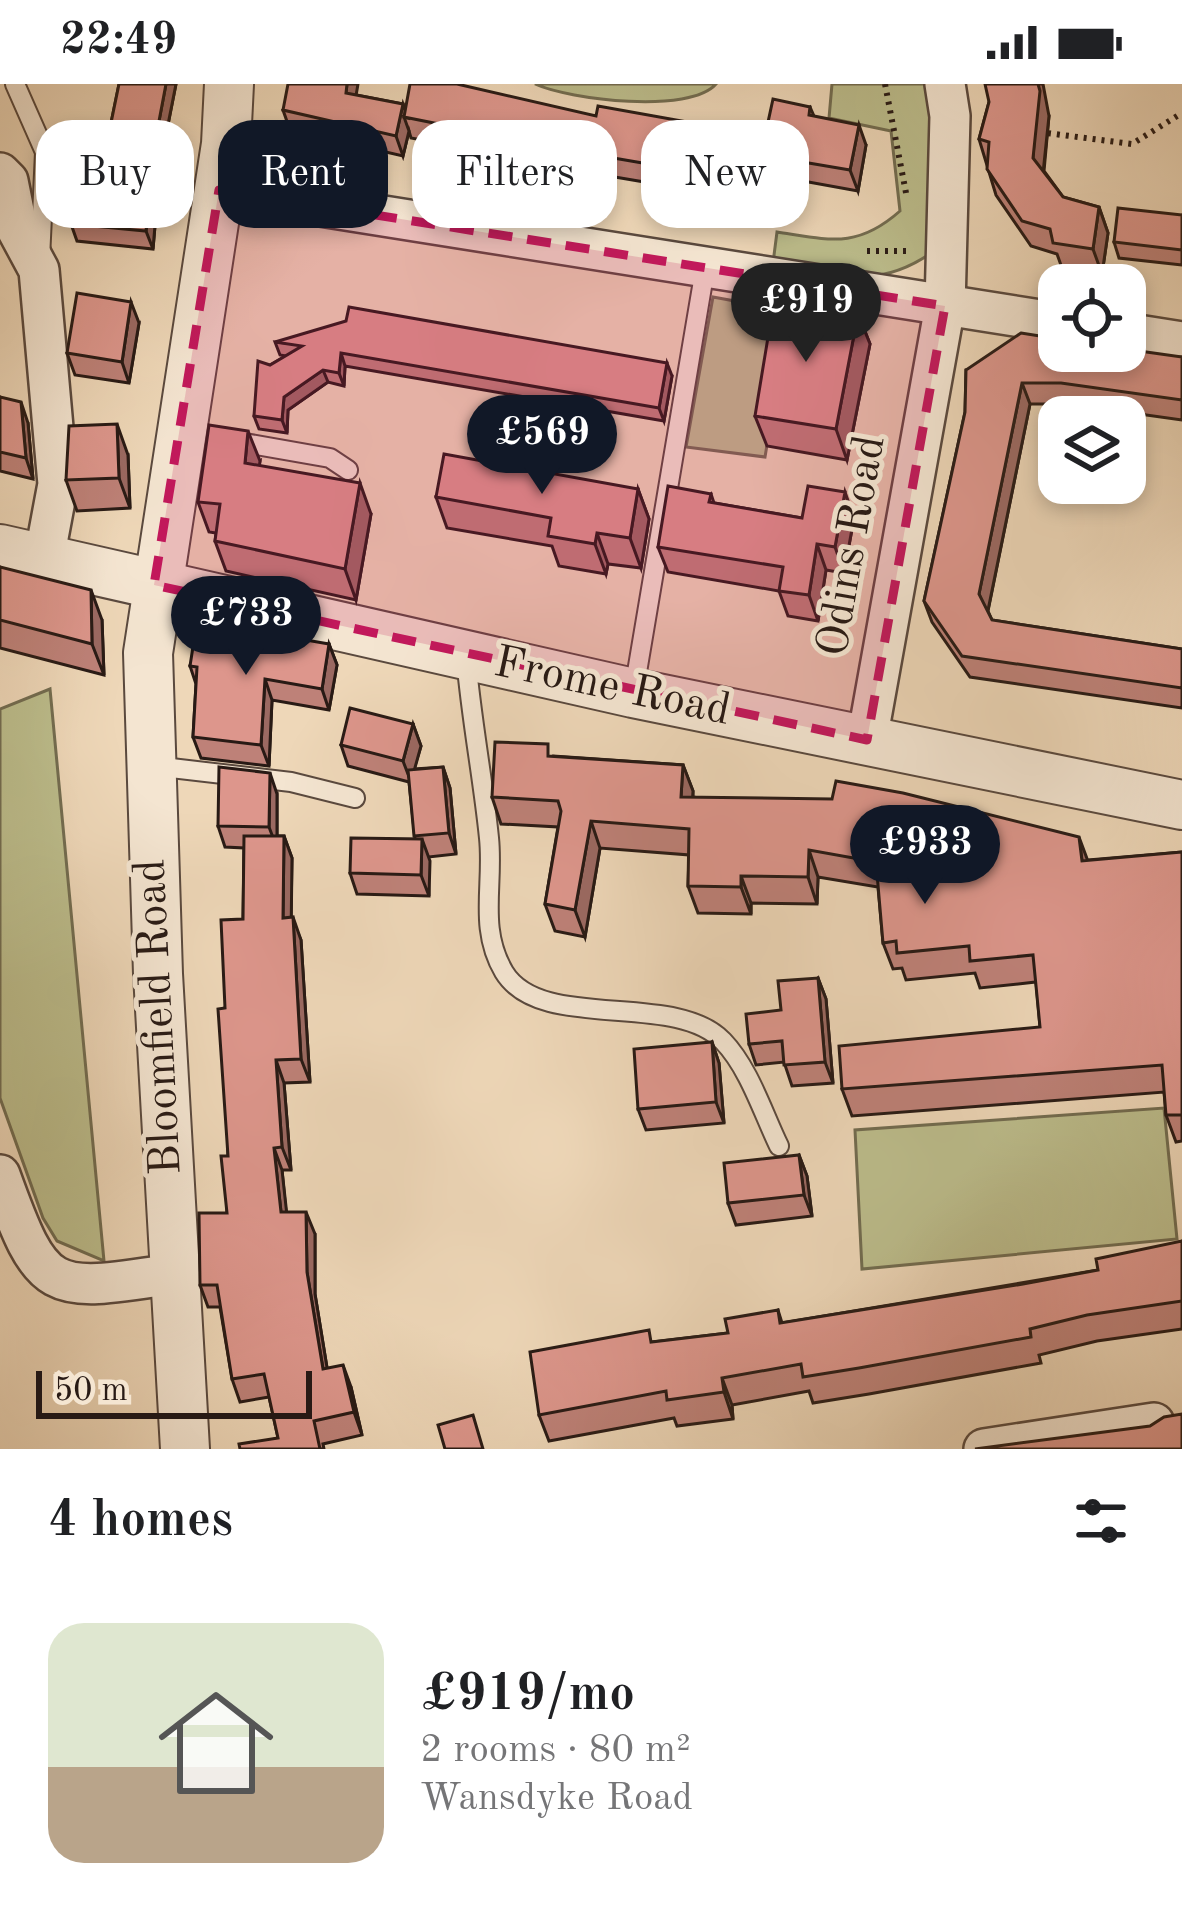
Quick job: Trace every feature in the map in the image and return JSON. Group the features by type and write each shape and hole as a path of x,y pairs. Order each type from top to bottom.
{"street":[{"name":"Bloomfield Road","path":"226,120 229,84"},
{"name":"Odins Road","path":"867,740 945,306 950,116 945,84"},
{"path":"0,173 8,181 9,229 39,270"},
{"name":"Bloomfield Road","path":"185,1449 172,1274 148,653 154,585 197,436 218,201"},
{"path":"388,217 1038,320"},
{"name":"Frome Road","path":"39,270 58,484 22,554 633,694 1182,805"},
{"path":"1146,336 1182,342"},
{"path":"0,1175 37,1264 64,1284 89,1287 172,1274"},
{"path":"984,1449 1154,1423"}],"lane":[{"path":"15,84 45,152 39,270"},
{"path":"633,694 706,269"},
{"path":"197,436 330,458 348,470"},
{"path":"466,657 490,843 487,923 507,976 526,994 707,1028 737,1060 778,1146"},
{"path":"149,765 291,782 356,798"}],"path":[{"path":"1028,130 1132,144 1182,113"}],"highlighted area":[{"path":"219,190 945,306 867,740 154,585"}],"green space":[{"path":"535,84 716,84 682,99 629,101 574,95"},
{"path":"832,84 927,84 944,146 934,251 894,272 837,275 773,263 777,232 842,239 870,231 900,211 891,131 829,118"},
{"path":"713,297 789,311 765,457 686,447"},
{"path":"50,689 104,1261 57,1241 43,1218 0,1098 0,709"},
{"path":"1164,1108 1177,1239 862,1269 855,1130"}],"building":[{"path":"119,84 166,84 159,120 112,120"},
{"path":"288,84 347,84 346,93 403,104 396,136 388,134 388,120 326,120 283,110"},
{"path":"410,84 457,84 596,116 598,106 676,120 641,120 641,163 617,159 617,120 404,117"},
{"path":"985,84 1038,84 1033,158 1063,197 1099,207 1093,249 1053,243 1050,229 1022,221 987,169 989,142 979,139 989,102"},
{"path":"773,99 810,107 809,115 859,125 850,170 809,163 809,120 768,120"},
{"path":"1118,208 1182,215 1182,250 1114,242"},
{"path":"77,293 131,302 122,362 67,353"},
{"path":"774,301 858,314 836,429 755,416"},
{"path":"349,307 667,363 659,408 341,353 339,373 323,370 284,397 282,420 254,416 258,361 270,365 302,346 275,342 346,321"},
{"path":"1021,333 1038,336 1038,372 1146,372 1146,352 1182,357 1182,400 1061,383 1022,383 979,594 992,620 1182,649 1182,688 962,656 924,601 965,412 966,370"},
{"path":"0,397 21,402 26,458 0,452"},
{"path":"117,424 119,478 66,480 69,426"},
{"path":"209,425 248,431 245,463 360,483 345,569 215,541 220,504 198,502"},
{"path":"444,454 638,489 630,538 597,533 595,544 548,536 551,518 436,497"},
{"path":"668,486 711,494 709,502 802,518 808,486 845,492 835,547 817,544 809,595 779,591 783,567 658,547"},
{"path":"0,567 91,590 92,644 0,620"},
{"path":"197,621 329,644 322,689 265,679 261,745 193,737 197,667 190,666"},
{"path":"350,708 413,724 403,761 341,745"},
{"path":"495,742 548,744 548,756 683,765 681,797 832,799 836,781 1079,837 1082,861 1182,852 1182,1115 1166,1115 1162,1065 842,1089 839,1046 1040,1027 1033,955 970,961 969,946 897,953 896,941 883,943 876,862 809,850 808,877 741,876 741,887 688,886 689,829 591,821 575,910 545,904 561,811 558,801 492,797"},
{"path":"219,767 270,773 269,827 218,826"},
{"path":"443,767 449,833 414,836 408,770"},
{"path":"244,836 284,836 283,918 293,917 301,1059 276,1060 282,1147 274,1148 281,1212 306,1212 307,1272 323,1369 343,1365 354,1412 314,1421 320,1449 240,1449 239,1444 278,1438 264,1374 232,1379 217,1285 200,1285 199,1213 227,1213 221,1156 228,1156 218,1009 225,1008 221,920 243,919"},
{"path":"351,838 422,839 421,875 350,873"},
{"path":"818,978 825,1062 784,1065 782,1041 749,1044 746,1014 781,1010 778,981"},
{"path":"712,1042 716,1102 638,1109 634,1049"},
{"path":"799,1155 804,1195 728,1203 724,1163"},
{"path":"1182,1241 1182,1301 1087,1315 1030,1329 1031,1337 859,1368 803,1377 801,1364 722,1378 724,1392 667,1400 666,1391 539,1415 530,1352 649,1330 651,1342 728,1333 725,1319 778,1310 780,1323 1023,1284 1098,1270 1096,1259"},
{"path":"1182,1414 1182,1449 975,1449 1150,1426"},
{"path":"473,1415 483,1449 445,1449 438,1425"}]}
